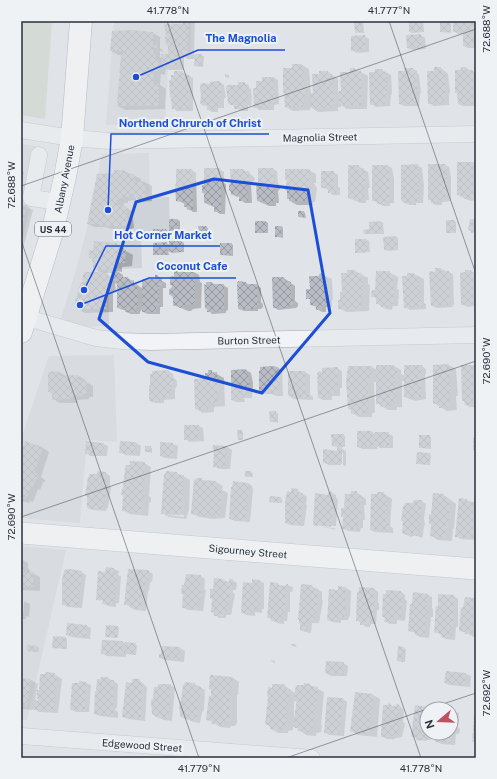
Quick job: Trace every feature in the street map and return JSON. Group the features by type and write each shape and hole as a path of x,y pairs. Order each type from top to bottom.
{"highway":[{"name":"Albany Avenue","path":"22,322 47,252 72,138 81,21"}],"main road":[{"name":"Sigourney Street","path":"21,534 476,569"}],"street":[{"name":"Magnolia Street","path":"21,130 72,138 109,141 476,134"},
{"path":"39,156 31,198 59,202"},
{"name":"Burton Street","path":"22,322 96,338 130,342 476,334"},
{"name":"Edgewood Street","path":"21,736 312,758"}],"highlighted area":[{"path":"214,179 308,190 330,313 262,393 148,362 99,319 136,202"}],"shaded area":[{"path":"114,21 191,21 190,52 169,52 165,124 106,125"},
{"path":"21,144 41,147 31,205 21,244"},
{"path":"149,153 150,197 169,197 170,239 141,239 142,268 108,269 109,326 65,327 60,321 87,228 102,154"},
{"path":"114,355 117,442 87,440 80,523 21,518 21,439 49,356"},
{"path":"21,546 66,550 27,720 21,719"}],"green space":[{"path":"21,21 52,21 45,119 21,115"}],"building":[{"path":"183,21 188,21 188,25 189,24 187,56 180,56 180,51 177,51 177,66 162,67 161,54 168,54 168,45 166,45 165,37 168,36 166,36 164,24 183,24"},
{"path":"354,21 361,21 362,32 355,33"},
{"path":"409,21 422,21 422,32 409,32"},
{"path":"440,21 450,21 450,32 440,32"},
{"path":"453,21 476,21 476,31 453,32"},
{"path":"131,30 153,32 153,45 157,45 157,48 153,48 153,53 155,53 155,61 159,61 159,71 154,71 153,83 159,84 159,106 117,106 121,54 126,53 126,51 110,51 112,31"},
{"path":"421,34 422,47 407,48 406,35"},
{"path":"463,34 476,34 476,46 463,46"},
{"path":"365,35 365,50 351,51 351,36"},
{"path":"195,54 202,54 202,66 194,66"},
{"path":"292,64 302,64 305,94 303,107 285,107 283,92 283,68 292,68"},
{"path":"434,67 441,67 441,71 444,71 446,90 444,103 428,104 427,71 434,71"},
{"path":"461,67 466,67 467,70 473,70 473,75 475,75 474,96 476,96 476,104 458,104 457,93 455,93 455,70 460,70"},
{"path":"350,68 355,68 355,71 361,71 361,105 339,105 339,91 341,91 340,72 350,72"},
{"path":"404,68 413,68 413,71 415,71 417,90 415,104 399,104 398,71 405,71"},
{"path":"375,69 382,69 382,72 386,72 388,91 386,104 370,105 369,72 375,72"},
{"path":"174,71 182,71 183,75 189,75 188,109 172,109 169,80 171,80 171,75 174,75"},
{"path":"319,71 328,71 328,74 332,74 332,93 334,92 334,104 331,104 332,108 310,108 310,93 313,93 312,74 319,74"},
{"path":"262,77 274,77 275,100 273,103 269,103 269,108 254,108 253,88 256,88 256,81 262,81"},
{"path":"220,81 220,106 214,106 214,110 207,110 207,104 203,106 200,103 200,85 202,83 210,84 210,82"},
{"path":"238,82 245,82 245,85 247,85 248,101 245,105 244,103 244,109 234,109 234,105 230,105 228,103 227,85 238,85"},
{"path":"457,162 476,162 476,198 464,199 464,195 457,195"},
{"path":"418,164 420,184 419,201 404,203 401,200 401,165"},
{"path":"428,164 445,164 447,175 446,199 438,200 438,203 431,203 431,200 428,200"},
{"path":"348,165 359,165 359,169 364,168 366,186 364,186 364,198 362,198 362,201 355,201 354,198 348,198"},
{"path":"372,165 388,165 390,186 389,201 386,201 386,204 377,204 377,201 372,201"},
{"path":"204,168 220,168 220,180 222,180 221,212 214,212 214,205 204,203 202,185 204,185"},
{"path":"258,168 273,168 276,186 274,188 275,201 272,201 272,204 264,204 263,201 257,201 256,183 258,183"},
{"path":"176,169 192,169 193,209 187,210 187,207 184,207 184,202 176,201"},
{"path":"230,169 244,169 244,171 248,171 250,173 250,177 247,181 248,201 239,201 239,194 231,195 229,190 229,185 231,183"},
{"path":"285,169 310,169 310,179 308,179 310,188 308,191 309,198 306,198 306,201 289,201 289,199 287,199 287,191 285,189 287,180 285,180"},
{"path":"114,170 125,170 125,174 134,174 135,182 145,181 146,198 134,198 134,194 129,194 129,197 121,197 121,200 117,200 117,205 126,206 128,224 123,226 103,226 99,224 87,224 97,174 114,173"},
{"path":"321,171 334,171 334,185 336,185 336,193 328,193 328,188 321,188"},
{"path":"21,204 27,205 22,225 21,225"},
{"path":"298,211 304,211 304,217 298,217"},
{"path":"169,219 178,219 178,231 169,231"},
{"path":"470,219 476,219 476,232 471,233 471,231 468,230"},
{"path":"446,220 455,220 455,233 446,233"},
{"path":"255,221 266,221 267,232 255,233"},
{"path":"381,221 383,233 364,234 363,230 369,229 369,222"},
{"path":"198,226 207,226 207,238 198,239"},
{"path":"275,226 282,226 282,237 275,237"},
{"path":"153,229 166,229 167,240 153,240"},
{"path":"396,236 397,249 384,250 383,237"},
{"path":"355,239 367,239 368,252 355,253"},
{"path":"94,241 117,243 117,247 126,250 125,263 116,263 115,269 93,269 92,258 89,258 89,250 93,251"},
{"path":"169,241 182,241 182,252 169,252"},
{"path":"167,242 167,255 153,255 153,243"},
{"path":"220,243 232,243 232,255 220,255"},
{"path":"435,268 441,268 441,272 449,271 450,303 448,303 448,305 431,306 429,271 435,272"},
{"path":"181,270 193,270 193,278 195,278 194,304 186,305 183,308 180,308 177,305 173,306 173,297 169,294 169,290 172,287 172,285 170,285 170,277 174,276 174,271 180,271 181,276"},
{"path":"347,270 355,270 355,273 361,273 363,280 362,308 338,309 338,300 340,300 340,292 342,292 341,273 347,273"},
{"path":"465,270 471,270 472,273 476,272 476,304 461,305 460,273 465,272"},
{"path":"376,271 390,271 390,274 393,274 393,286 395,287 393,304 388,304 388,308 381,307 381,304 376,304 376,297 371,297 372,290 375,290"},
{"path":"84,272 105,272 106,279 109,279 109,289 106,289 107,309 77,309 74,305 81,282 83,282"},
{"path":"111,272 119,272 119,277 128,277 129,281 134,280 134,284 137,284 138,306 135,309 136,312 125,312 125,308 117,308 117,281 112,282"},
{"path":"323,273 323,276 327,276 329,297 328,305 322,305 322,309 316,310 316,305 310,305 310,299 306,299 306,289 310,289 309,276 319,276 319,274"},
{"path":"407,273 414,273 414,276 419,276 419,300 422,300 422,307 404,308 402,276 407,276"},
{"path":"155,275 158,275 158,279 162,280 162,286 159,286 159,305 156,305 156,312 142,312 142,279 155,279"},
{"path":"272,277 284,277 284,281 291,282 291,298 294,303 291,306 287,306 287,308 273,308"},
{"path":"238,281 246,282 246,284 257,284 257,299 259,300 259,304 254,307 254,309 238,309"},
{"path":"206,282 212,282 212,284 224,284 224,308 222,311 207,312 207,308 205,309 204,284 206,285"},
{"path":"449,364 451,393 450,407 439,408 439,403 433,404 433,365"},
{"path":"376,365 394,365 394,369 397,370 397,378 395,378 396,403 390,403 390,407 380,407 381,404 376,404"},
{"path":"404,365 422,365 422,372 420,372 421,397 409,399 409,397 404,397"},
{"path":"461,365 476,365 476,401 471,401 471,405 465,405 464,401 462,401"},
{"path":"348,366 372,366 372,378 368,378 368,410 365,410 365,414 351,414 351,409 348,409 346,381"},
{"path":"260,367 278,367 280,384 278,394 271,394 271,392 259,392"},
{"path":"338,367 338,386 335,386 336,394 328,394 328,398 318,398 317,373 319,371 322,372 322,368"},
{"path":"246,369 249,380 248,396 240,396 241,400 231,400 231,370"},
{"path":"169,370 169,374 173,378 171,397 160,398 160,401 149,401 150,374 152,374 152,371"},
{"path":"208,370 212,370 212,373 217,372 218,403 208,403 208,409 195,409 194,379 200,379 200,376 204,376 205,379 205,373 208,373"},
{"path":"59,371 59,376 79,375 79,380 86,381 87,394 83,394 83,396 71,396 71,399 52,400 52,392 48,392 48,372"},
{"path":"288,371 305,371 306,393 309,393 309,398 288,396"},
{"path":"269,411 276,411 276,422 270,422"},
{"path":"184,425 199,425 200,439 184,440"},
{"path":"237,430 242,430 242,440 238,440"},
{"path":"357,431 372,431 373,447 357,447"},
{"path":"375,432 389,432 389,446 374,446"},
{"path":"331,434 344,434 344,446 332,446"},
{"path":"419,435 430,435 430,448 419,448"},
{"path":"473,438 476,438 476,450 473,450"},
{"path":"25,441 43,447 35,472 39,476 38,479 36,479 33,487 31,486 26,499 23,498 22,502 21,453"},
{"path":"86,441 104,443 103,454 85,454"},
{"path":"120,441 136,442 135,454 119,453"},
{"path":"160,442 173,443 173,457 160,456"},
{"path":"213,445 227,446 226,467 213,467"},
{"path":"145,446 151,446 150,452 145,452"},
{"path":"337,447 342,447 342,464 323,463 323,449 337,451"},
{"path":"417,452 430,453 429,465 416,464"},
{"path":"130,461 145,462 143,491 145,493 144,498 142,499 141,513 122,511 123,496 121,494 125,469 126,465 130,465"},
{"path":"97,471 106,472 105,483 107,483 103,506 102,509 87,508 87,496 85,496 88,477 89,474 97,474"},
{"path":"166,471 177,472 177,475 184,475 182,506 179,515 161,514 164,474"},
{"path":"245,471 251,471 251,477 245,477"},
{"path":"196,478 216,481 216,488 222,488 219,515 205,516 191,514 194,479 196,480"},
{"path":"233,481 248,483 249,486 246,521 229,519 231,487"},
{"path":"291,488 298,489 297,493 303,493 300,525 285,523 285,502 287,491 291,492"},
{"path":"328,491 332,492 332,495 334,495 331,527 313,525 315,493 328,495"},
{"path":"351,491 357,491 356,495 362,496 362,503 360,503 361,518 359,518 356,530 342,529 343,517 341,517 341,508 344,508 345,494 351,494"},
{"path":"377,492 384,492 383,495 388,496 386,524 389,524 389,531 370,530 371,494 377,494"},
{"path":"433,493 444,494 444,498 450,499 448,525 446,525 445,537 430,536 431,524 429,524 429,514 431,515"},
{"path":"270,496 281,497 280,503 269,502"},
{"path":"459,498 467,499 467,502 475,502 473,531 475,532 475,538 455,537"},
{"path":"414,500 422,500 419,532 417,536 414,535 415,533 404,535 405,534 402,533 403,521 401,521 403,506 405,503 413,503"},
{"path":"21,564 24,565 23,573 27,574 27,571 34,572 33,587 21,586"},
{"path":"106,567 114,568 114,572 117,573 115,602 112,601 112,605 102,604 103,600 96,600 98,571 105,572"},
{"path":"70,569 82,571 78,606 62,605 62,578 64,570"},
{"path":"128,569 149,570 148,580 146,580 144,589 142,609 130,608 130,605 124,605"},
{"path":"186,574 201,575 200,586 202,586 198,609 182,608 182,585 184,585"},
{"path":"214,578 223,579 223,581 229,582 229,579 233,579 232,588 229,588 230,601 228,600 227,613 222,613 222,616 214,616 214,612 211,612 212,599 210,598 210,589 213,589"},
{"path":"252,579 260,580 260,608 258,607 258,611 251,610 250,614 241,613 243,582 252,583"},
{"path":"270,582 286,586 286,584 288,584 288,591 285,590 285,610 283,619 280,619 280,622 271,621 271,618 267,618"},
{"path":"301,584 312,585 312,588 318,589 315,621 308,621 307,631 300,630 300,623 298,620"},
{"path":"338,586 346,587 346,615 344,615 344,618 337,618 336,621 327,620 329,589 338,590"},
{"path":"359,587 374,588 375,608 373,608 372,622 366,622 366,625 360,625 360,621 356,621 357,592 359,592"},
{"path":"386,590 401,591 403,598 401,619 393,618 393,622 384,622 385,617 382,617 383,594 386,594"},
{"path":"413,592 428,594 427,605 429,606 425,636 415,635 415,632 408,631 410,604 412,604"},
{"path":"438,594 454,595 451,638 441,637 441,633 434,633 436,606 438,606"},
{"path":"465,597 476,598 476,632 473,632 473,634 465,634 465,632 459,631 461,607 463,608"},
{"path":"21,599 23,599 22,614 21,614"},
{"path":"67,623 87,625 86,637 66,635"},
{"path":"106,625 118,626 117,638 105,637"},
{"path":"53,636 66,637 65,649 52,648"},
{"path":"102,640 123,641 122,655 101,654"},
{"path":"125,642 136,643 135,655 124,653"},
{"path":"27,645 37,646 37,652 27,651"},
{"path":"162,646 180,647 180,660 159,658"},
{"path":"398,646 404,647 403,662 397,661"},
{"path":"326,661 344,662 343,674 325,673"},
{"path":"446,671 466,673 465,685 444,683"},
{"path":"46,672 55,673 57,676 54,711 34,710 34,700 38,701 37,690 39,690 40,674 45,674"},
{"path":"210,675 233,677 230,698 230,721 224,722 224,725 212,724 212,721 206,720 209,696 211,696 211,690 209,689"},
{"path":"101,677 108,677 108,680 114,680 113,706 111,706 111,708 114,708 113,716 94,714 97,679 100,679"},
{"path":"21,678 31,679 27,706 21,706"},
{"path":"132,679 140,679 139,683 143,683 141,719 122,717 126,682 132,683"},
{"path":"79,681 86,682 85,711 70,710 72,683 79,683"},
{"path":"185,682 195,683 195,686 201,687 196,721 188,720 188,717 183,718 180,716 179,703 181,701 183,685"},
{"path":"304,683 310,684 310,686 318,687 314,728 309,729 309,732 298,731 298,728 293,726 297,699 294,699 295,689 297,685 304,685"},
{"path":"158,684 171,684 168,719 158,718 152,714 151,700 153,699 154,687 158,687"},
{"path":"272,684 284,684 284,689 290,689 288,698 287,726 282,727 281,730 270,729 270,726 265,724 268,687 272,688"},
{"path":"355,692 373,694 370,733 350,732"},
{"path":"327,697 343,698 339,734 324,733"},
{"path":"388,703 391,704 391,706 396,706 396,704 399,704 399,719 401,720 398,734 391,737 381,737 383,705 388,705"},
{"path":"415,705 419,706 419,740 411,736"},
{"path":"474,716 476,716 476,742 472,742"},
{"path":"435,741 450,741 450,743"}],"place":[{"name":"The Magnolia","path":"136,77"},
{"name":"Northend Chrurch of Christ","path":"108,210"},
{"name":"Hot Corner Market","path":"84,290"},
{"name":"Coconut Cafe","path":"80,305"}]}
